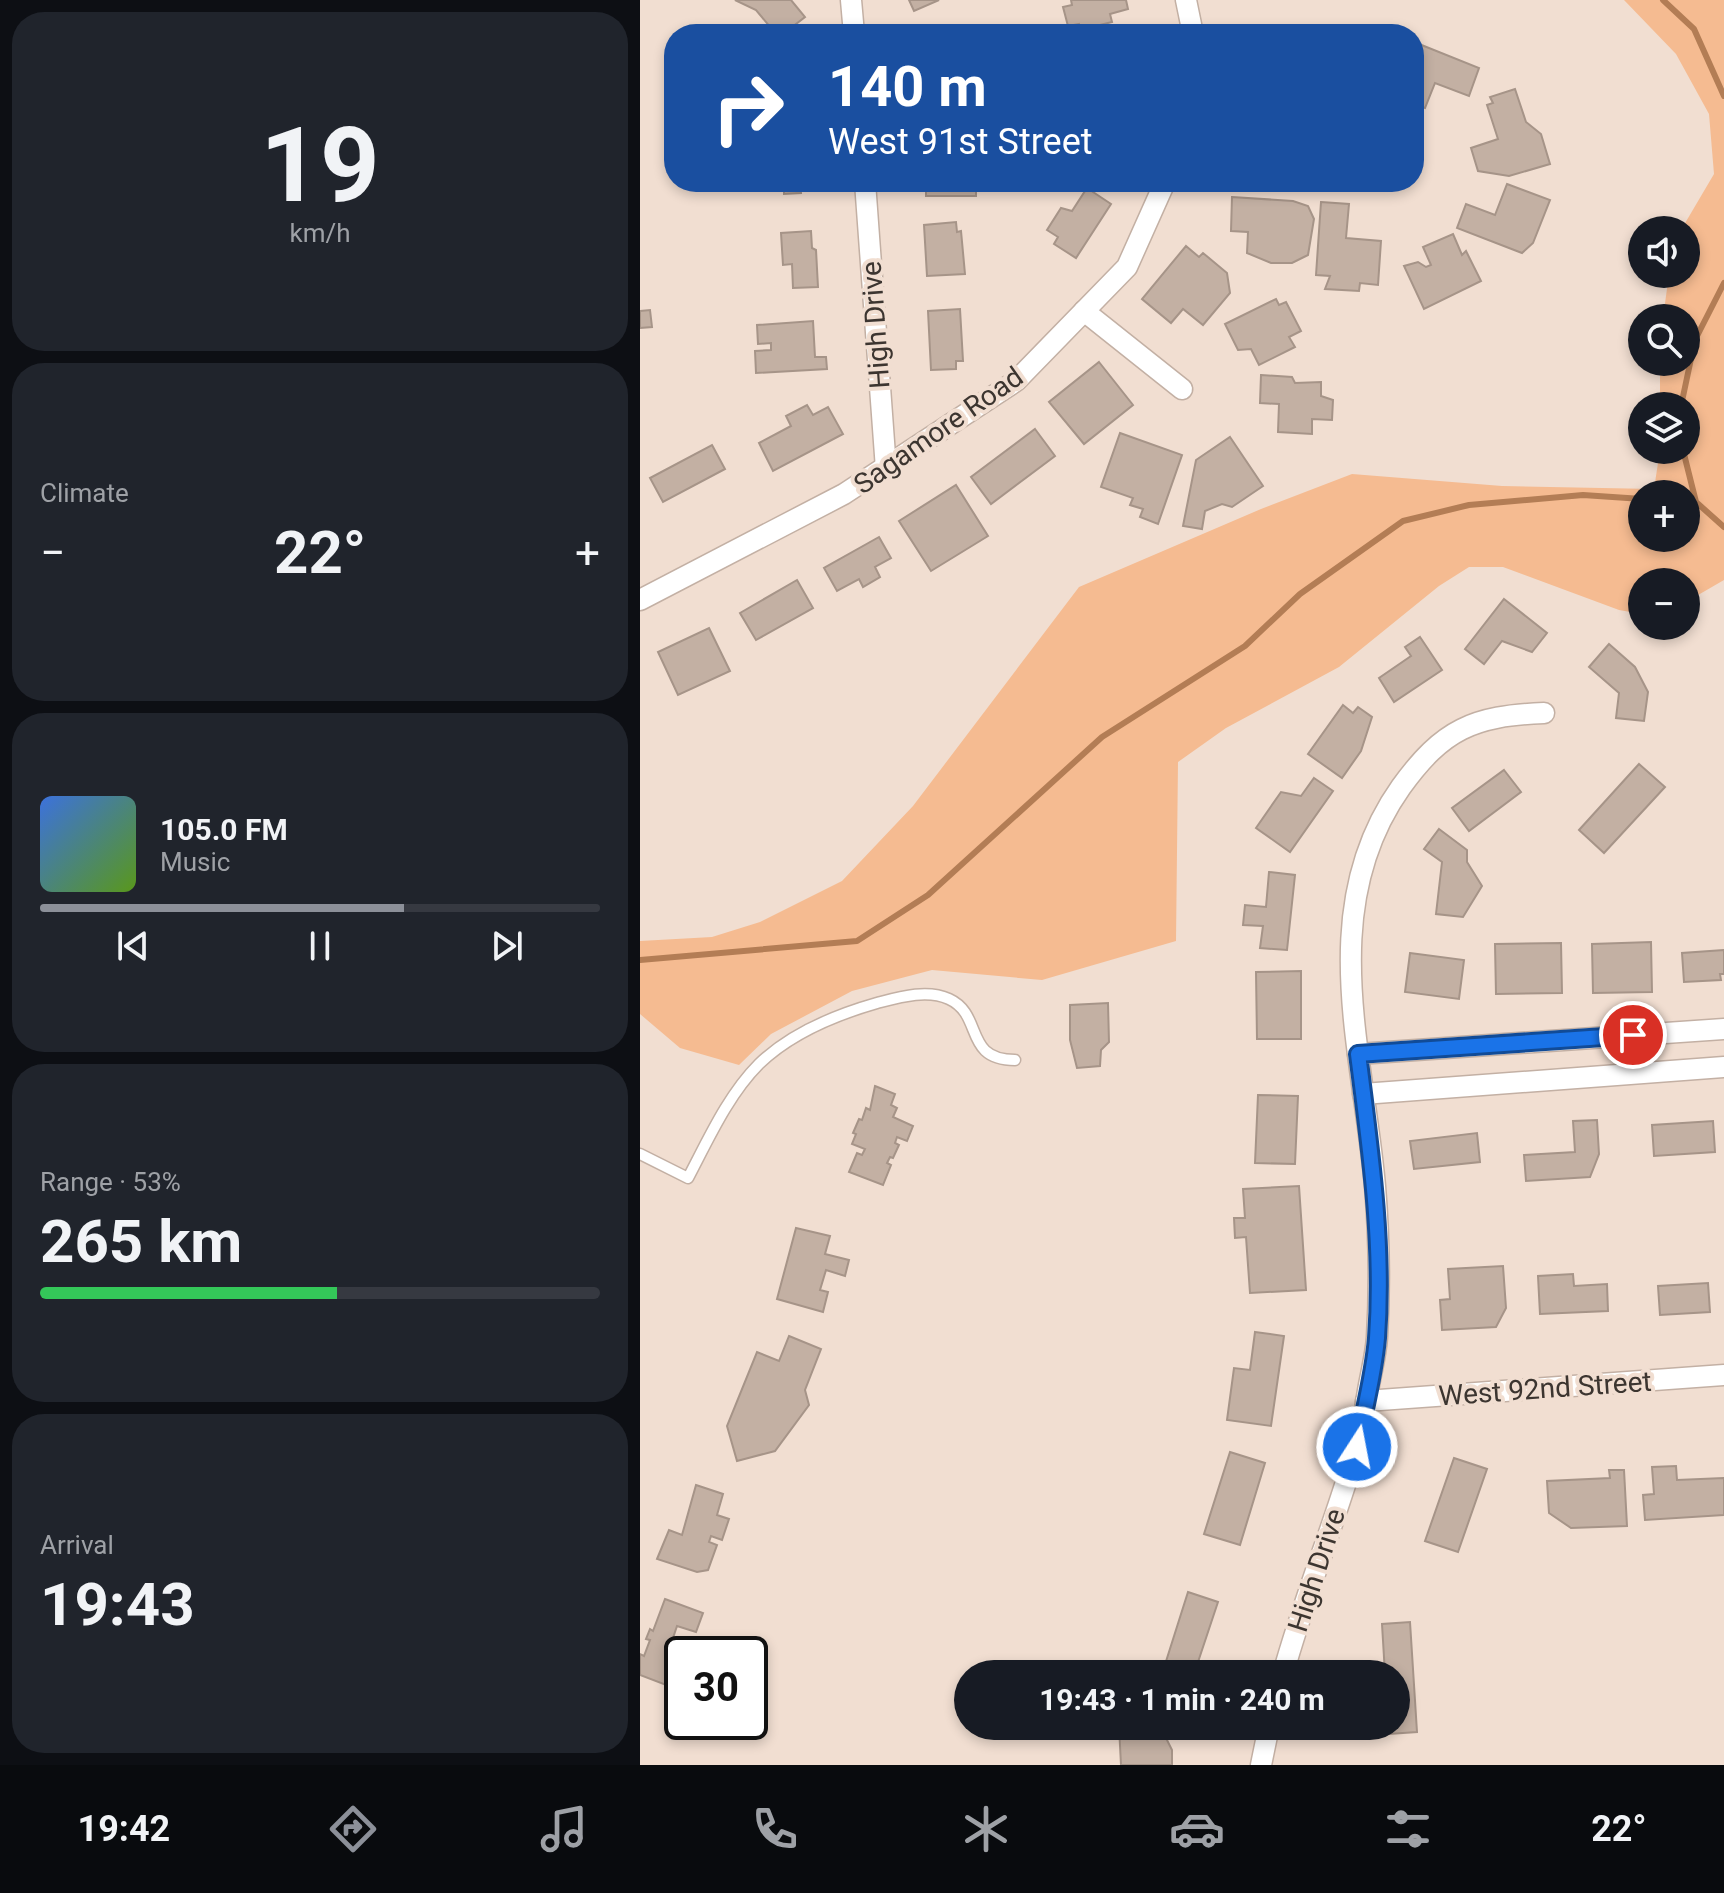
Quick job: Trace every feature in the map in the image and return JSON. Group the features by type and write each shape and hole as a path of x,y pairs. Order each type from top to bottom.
{"street":[{"path":"851,0 853,24"},
{"path":"1186,0 1191,24"},
{"name":"High Drive","path":"866,192 886,469"},
{"name":"Sagamore Road","path":"640,600 766,537 886,469 1016,381 1127,267 1161,192"},
{"path":"1084,311 1182,389"},
{"name":"High Drive","path":"1287,1660 1357,1447 1377,1340 1375,1187 1358,1054 1350,956 1352,911 1364,858 1385,811 1413,771 1447,737 1486,718 1544,713"},
{"path":"1358,1054 1724,1029"},
{"path":"1363,1094 1724,1067"},
{"name":"West 92nd Street","path":"1366,1401 1724,1375"},
{"path":"1261,1765 1266,1740"}],"lane":[{"path":"640,1154 688,1178 717,1123 757,1066 782,1045 821,1024 896,998 914,995 948,999 963,1007 978,1044 985,1052 1001,1060 1015,1060"}],"shaded area":[{"path":"1624,0 1724,0 1724,580 1700,594 1700,568 1628,568 1628,612 1503,567 1469,567 1439,586 1339,667 1226,728 1178,762 1176,941 1042,980 932,970 852,991 771,1034 739,1065 680,1048 640,1014 640,941 712,937 760,922 842,881 913,806 1079,587 1261,509 1352,474 1502,486 1628,488 1628,552 1700,552 1700,480 1655,480 1658,464 1700,464 1700,392 1660,392 1660,376 1700,376 1700,304 1665,304 1667,288 1700,288 1700,216 1689,216 1714,174 1709,114 1676,54"}],"building":[{"path":"735,0 791,0 805,17 796,24 768,24 756,10"},
{"path":"909,0 939,0 914,11"},
{"path":"1071,0 1126,0 1128,9 1110,14 1112,22 1104,24 1067,24 1063,7 1072,5"},
{"path":"1424,46 1479,68 1469,96 1435,83 1425,108"},
{"path":"1515,89 1526,122 1541,134 1550,164 1509,176 1478,171 1471,148 1498,139 1487,105 1493,103 1490,97"},
{"path":"1507,184 1550,200 1533,243 1522,253 1457,228 1466,204 1495,215"},
{"path":"926,192 976,192 976,196 926,196"},
{"path":"1084,192 1093,192 1111,204 1076,258 1054,244 1058,237 1047,230 1061,208 1072,211"},
{"path":"1232,197 1293,201 1308,206 1314,219 1308,255 1292,263 1271,263 1247,253 1248,232 1231,231"},
{"path":"1321,202 1349,204 1346,238 1381,241 1378,285 1360,283 1359,291 1325,289 1330,276 1316,275"},
{"path":"956,222 957,232 961,231 965,274 927,276 924,225"},
{"path":"811,231 812,248 816,250 818,287 793,288 792,264 783,265 781,233"},
{"path":"1453,234 1462,255 1466,251 1481,281 1424,309 1404,266 1418,262 1426,267 1431,265 1423,247"},
{"path":"1186,246 1199,257 1203,253 1227,273 1230,293 1203,325 1183,309 1171,323 1142,299"},
{"path":"1276,299 1279,305 1286,302 1301,331 1289,337 1295,347 1259,365 1251,349 1238,350 1225,324"},
{"path":"960,309 963,361 956,361 956,369 931,370 928,311"},
{"path":"650,310 652,327 640,328 640,311"},
{"path":"813,321 815,357 826,357 827,369 756,373 755,351 771,350 771,343 758,344 757,325"},
{"path":"1099,362 1133,405 1084,444 1049,402"},
{"path":"1261,375 1292,377 1295,383 1321,382 1321,396 1333,400 1332,420 1312,419 1312,434 1278,432 1279,404 1260,403"},
{"path":"807,405 813,415 828,407 843,434 773,471 759,443 791,426 786,416"},
{"path":"1035,429 1055,456 991,504 971,477"},
{"path":"1120,433 1182,455 1158,524 1140,517 1143,509 1130,505 1133,498 1101,487"},
{"path":"1230,437 1263,486 1232,507 1222,504 1205,511 1202,529 1183,526 1196,460"},
{"path":"712,445 725,469 663,502 650,478"},
{"path":"956,485 988,536 931,571 899,521"},
{"path":"879,537 891,558 875,567 880,577 863,587 859,579 837,591 824,568"},
{"path":"797,580 813,608 756,640 740,613"},
{"path":"1504,599 1547,633 1532,652 1502,641 1484,664 1465,649"},
{"path":"709,628 730,671 678,695 658,652"},
{"path":"1420,637 1442,670 1394,702 1379,678 1411,656 1405,647"},
{"path":"1609,644 1635,667 1648,692 1644,721 1616,718 1619,693 1589,667"},
{"path":"1343,705 1353,713 1358,707 1372,717 1361,751 1342,778 1308,754"},
{"path":"1639,764 1665,787 1604,853 1579,830"},
{"path":"1504,770 1521,792 1469,831 1452,808"},
{"path":"1314,778 1333,791 1290,852 1256,828 1281,792 1301,796"},
{"path":"1439,829 1467,850 1467,862 1482,886 1463,917 1436,914 1442,862 1424,849"},
{"path":"1269,872 1295,875 1287,950 1260,948 1263,926 1243,925 1245,905 1266,907"},
{"path":"1651,942 1652,992 1593,993 1592,944"},
{"path":"1561,943 1562,993 1496,994 1495,944"},
{"path":"1724,950 1721,980 1684,982 1682,953"},
{"path":"1410,953 1464,960 1459,999 1405,992"},
{"path":"1301,971 1301,1039 1257,1039 1256,972"},
{"path":"1108,1003 1109,1042 1101,1050 1100,1066 1077,1068 1070,1040 1070,1005"},
{"path":"875,1086 895,1094 891,1105 897,1108 893,1117 913,1126 907,1141 897,1137 895,1143 899,1145 887,1163 891,1165 883,1185 849,1172 857,1153 862,1155 865,1149 852,1144 856,1134 853,1133 866,1108 870,1110"},
{"path":"1258,1095 1298,1096 1295,1164 1255,1163"},
{"path":"1597,1120 1599,1154 1590,1177 1526,1181 1524,1155 1575,1152 1573,1121"},
{"path":"1713,1121 1715,1152 1654,1156 1652,1125"},
{"path":"1477,1133 1480,1162 1414,1169 1410,1141"},
{"path":"1299,1186 1306,1290 1250,1293 1246,1237 1235,1238 1234,1218 1245,1218 1243,1189"},
{"path":"796,1228 830,1236 825,1254 849,1260 845,1276 826,1270 820,1290 828,1292 823,1312 777,1299"},
{"path":"1503,1266 1506,1308 1496,1327 1442,1330 1440,1300 1450,1299 1448,1269"},
{"path":"1573,1274 1574,1286 1607,1284 1608,1311 1540,1314 1538,1276"},
{"path":"1708,1283 1710,1312 1660,1315 1658,1286"},
{"path":"1255,1332 1284,1336 1271,1426 1227,1420 1234,1368 1250,1370"},
{"path":"789,1336 821,1349 805,1390 809,1405 775,1451 737,1461 727,1426 757,1352 779,1361"},
{"path":"1230,1452 1265,1463 1240,1545 1204,1534"},
{"path":"1454,1458 1487,1469 1458,1552 1425,1541"},
{"path":"1676,1466 1677,1480 1724,1478 1724,1515 1645,1520 1643,1495 1654,1494 1652,1467"},
{"path":"1609,1470 1624,1470 1627,1526 1571,1528 1549,1513 1547,1481 1610,1478"},
{"path":"696,1485 723,1494 717,1515 729,1519 722,1540 711,1536 709,1542 717,1545 708,1570 697,1572 657,1559 669,1530 682,1535"},
{"path":"1188,1592 1218,1602 1199,1660 1166,1660"},
{"path":"665,1599 703,1613 696,1632 677,1626 674,1636 664,1636 664,1684 640,1675 640,1654 644,1656 650,1640 646,1639 650,1629 653,1631"},
{"path":"1410,1622 1417,1732 1410,1732 1410,1660 1384,1660 1382,1624"},
{"path":"1120,1740 1167,1740 1172,1750 1172,1765 1121,1765"}],"waterway":[{"path":"1663,0 1694,29 1724,96"},
{"path":"1684,392 1695,340 1724,283"},
{"path":"1686,464 1696,502 1724,527"},
{"path":"640,960 857,941 928,895 1102,737 1245,646 1300,594 1403,521 1469,505 1583,495 1628,498"}],"route":[{"path":"1357,1447 1377,1340 1378,1308 1375,1187 1358,1054 1633,1035"}]}
